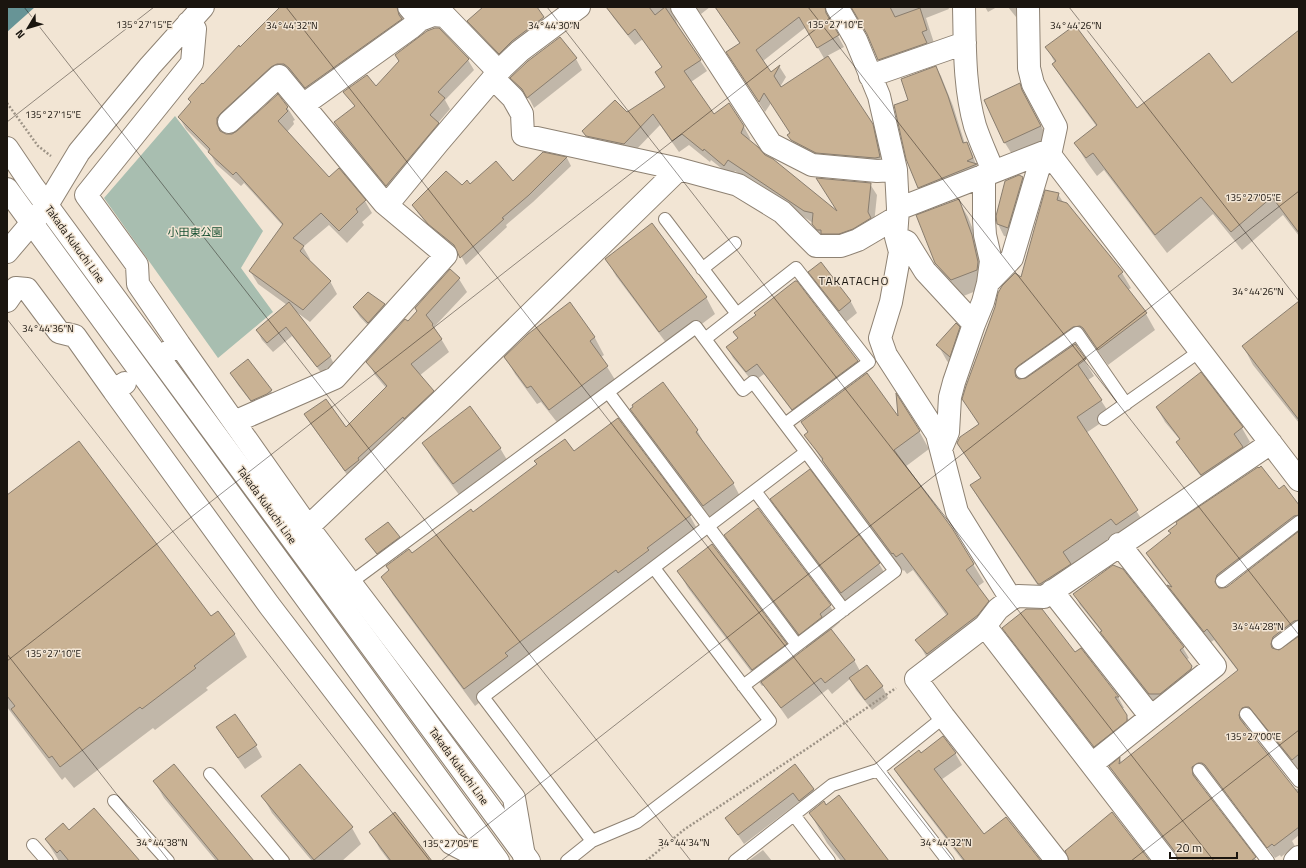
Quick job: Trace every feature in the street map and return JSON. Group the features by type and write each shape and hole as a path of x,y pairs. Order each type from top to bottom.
{"street":[{"path":"7,252 47,205 79,152 150,66 203,7"},
{"path":"387,205 496,75 520,51 579,7"},
{"path":"682,7 771,144 812,165 876,171 896,170"},
{"path":"837,7 856,40 879,96 896,170 897,221 900,252 898,271 891,302 880,338 886,355 937,434 957,512 1011,599"},
{"path":"941,449 948,432 950,397 974,324 983,302 988,283 991,261 984,227 989,173 969,98 965,61 964,7"},
{"path":"988,283 1012,258 1039,167 1051,156 1056,127 1033,84 1029,68 1028,7"},
{"path":"303,105 412,27 425,12 445,16 514,98 522,114 523,135 679,169 738,185 782,212 816,246 840,246 858,240 989,173 1046,151 1299,480"},
{"path":"188,23 195,29 192,63 86,194 137,265 138,284 174,348 234,422 308,527 514,798 526,858"},
{"path":"870,76 965,43"},
{"path":"229,122 279,76 387,205 446,255 334,378 234,422"},
{"name":"Takada Kukuchi Line","path":"7,148 32,185 526,858"},
{"path":"308,527 440,402 679,169"},
{"name":"Takada Kukuchi Line","path":"12,196 498,861"},
{"path":"897,221 906,242 925,271 974,324"},
{"path":"7,301 16,288 27,288 58,332 75,336 119,387 269,605 451,843 486,861"},
{"path":"1057,861 916,679 985,626 998,609 1011,599 1018,596 1044,597 1119,544 1270,443"},
{"path":"1092,764 1215,666 1119,544"},
{"path":"1052,591 1151,717"},
{"path":"985,626 1166,861"},
{"path":"1295,861 1299,857"}],"lane":[{"path":"664,219 737,314"},
{"path":"702,269 735,243"},
{"path":"705,339 796,268 869,362 785,424"},
{"path":"350,583 696,327 743,390 753,382 895,570 743,686"},
{"path":"1022,372 1077,333 1126,404"},
{"path":"1104,419 1200,351"},
{"path":"608,392 709,525 797,645"},
{"path":"592,841 483,697 806,452"},
{"path":"755,491 844,610"},
{"path":"1222,581 1299,522"},
{"path":"567,861 592,841 637,822 770,721 654,568"},
{"path":"1278,643 1299,627"},
{"path":"1246,714 1299,781"},
{"path":"735,861 832,785 878,770 944,717"},
{"path":"878,770 948,861"},
{"path":"1199,770 1268,861"},
{"path":"210,774 282,861"},
{"path":"114,801 168,861"},
{"path":"794,815 829,861"},
{"path":"33,845 47,861"}],"path":[{"path":"7,103 38,146 54,158"},
{"path":"646,861 685,829 808,748 886,694 909,680 916,679"}],"green space":[{"name":"小田東公園","path":"175,116 263,231 241,268 273,312 218,358 104,198"}],"water":[{"path":"7,7 35,7 7,32"}],"building":[{"path":"280,7 397,7 399,15 402,19 305,88 284,64 277,64 271,67 217,118 217,124 220,131 226,134 232,134 278,94 288,107 286,109 288,111 278,121 329,177 339,168 366,200 356,209 358,212 339,231 321,213 293,238 304,246 300,251 331,281 303,310 249,271 283,224 236,172 233,175 208,152 210,149 178,117 191,102 188,99 202,83 203,84 239,45 240,47"},
{"path":"483,7 537,7 544,17 512,41 499,54 467,21"},
{"path":"606,7 649,7 655,15 665,7 701,60 684,71 714,114 729,103 744,126 741,133 765,155 773,159 837,211 816,178 871,183 868,212 871,218 853,229 839,234 821,234 821,230 817,230 812,224 813,213 804,211 728,160 724,166 704,149 703,151 682,134 672,141 653,114 624,144 586,136 582,131 615,100 627,112 665,87 655,72 662,67 635,29 628,35"},
{"path":"715,7 825,7 826,13 839,35 817,48 799,17 756,50 771,72 780,65 774,76 781,87 828,56 873,124 880,157 875,158 816,153 791,140 787,135 790,133 764,93 759,102 726,52 740,43"},
{"path":"851,7 890,7 895,17 920,8 927,30 922,32 927,43 878,60 867,34"},
{"path":"1075,25 1137,108 1209,53 1232,83 1299,30 1299,233 1272,197 1231,232 1201,197 1155,235 1093,153 1086,158 1074,143 1097,125 1052,64 1056,61 1045,47"},
{"path":"439,28 469,59 438,92 445,98 430,115 439,123 386,186 334,122 355,106 343,92 367,75 376,86 399,61 395,55 427,31"},
{"path":"560,37 577,58 527,98 522,89 510,78 528,61"},
{"path":"936,66 948,96 963,143 967,142 973,158 967,161 977,164 918,188 906,159 894,105 908,100 901,79"},
{"path":"1020,83 1022,90 1041,126 1004,143 984,100"},
{"path":"543,152 567,157 529,195 502,218 504,219 460,258 454,245 428,224 412,205 446,171 462,185 467,180 470,184 496,161 513,181"},
{"path":"1019,175 1023,177 1008,228 997,224 996,216 1005,181"},
{"path":"1045,190 1059,193 1057,200 1067,203 1123,272 1118,276 1147,313 1098,350 1083,328 1080,326 1073,327 1015,369 1016,377 1019,379 1026,378 1075,344 1086,359 1078,365 1102,400 1077,417 1138,510 1116,525 1111,519 1063,552 1071,564 1038,584 970,485 981,478 957,443 960,437 979,424 962,399 995,307 998,293 1002,286 1015,273 1021,277"},
{"path":"959,199 972,235 978,262 977,270 951,280 935,263 916,215"},
{"path":"652,223 707,297 659,332 605,259"},
{"path":"821,262 851,301 839,311 808,272"},
{"path":"450,269 460,278 426,315 442,339 411,364 434,391 404,419 403,417 358,458 359,460 345,471 304,414 326,399 346,427 387,386 366,362 405,319 408,321 417,311 415,308"},
{"path":"797,281 858,361 792,410 757,364 746,372 726,347 738,338 733,332 756,315 754,313"},
{"path":"368,292 385,304 368,323 353,307"},
{"path":"1299,301 1299,420 1242,346"},
{"path":"289,302 331,356 317,367 286,327 267,343 256,330"},
{"path":"570,302 595,337 590,341 608,366 549,410 531,386 527,388 504,357 528,334"},
{"path":"956,323 960,327 950,357 936,345"},
{"path":"248,359 272,390 267,394 251,401 230,373"},
{"path":"1201,372 1243,427 1234,434 1243,447 1201,475 1176,442 1180,439 1156,407"},
{"path":"867,373 898,416 896,393 920,431 894,450 952,528 974,564 966,570 989,601 978,615 927,654 915,640 948,614 902,553 896,557 893,553 892,554 804,435 808,432 801,422"},
{"path":"663,382 698,430 696,432 734,483 703,506 630,409 633,407 632,405"},
{"path":"470,406 501,448 453,484 422,443"},
{"path":"618,418 691,515 647,548 649,550 618,573 616,570 505,653 508,656 464,689 381,577 389,570 386,566 409,549 412,553 471,509 473,512 537,464 534,461 565,439 574,451"},
{"path":"79,441 211,616 218,611 235,634 194,666 196,668 142,709 140,707 60,767 52,756 49,758 11,709 15,706 7,696 7,495"},
{"path":"1261,466 1279,489 1284,485 1299,505 1299,515 1294,516 1217,575 1215,582 1219,588 1227,587 1299,531 1299,620 1294,621 1273,637 1271,644 1272,648 1279,650 1299,636 1299,754 1292,760 1249,707 1242,708 1239,715 1240,719 1299,794 1299,827 1274,846 1272,844 1267,848 1205,765 1198,763 1192,767 1193,775 1256,857 1251,861 1178,861 1176,853 1109,766 1120,757 1119,764 1238,670 1207,629 1204,632 1167,585 1172,587 1146,553 1171,533 1168,531 1177,524 1176,522"},
{"path":"810,469 880,563 841,593 770,499"},
{"path":"758,508 831,605 820,614 822,617 799,635 724,535"},
{"path":"388,522 400,537 377,554 365,539"},
{"path":"712,544 787,644 752,670 677,571"},
{"path":"1113,565 1123,569 1184,647 1180,650 1192,666 1191,669 1160,694 1149,694 1100,632 1102,631 1073,594"},
{"path":"1026,609 1042,609 1075,652 1081,648 1119,697 1115,697 1127,715 1127,721 1094,747 1002,628"},
{"path":"831,629 855,660 825,683 821,678 781,708 761,682"},
{"path":"867,665 883,686 865,700 849,678"},
{"path":"235,714 257,745 238,758 216,727"},
{"path":"943,736 956,753 934,769 984,834 1006,817 1041,861 965,861 894,769 919,750 921,753"},
{"path":"174,764 254,861 219,861 153,781"},
{"path":"300,764 353,827 314,860 261,796"},
{"path":"795,764 814,789 799,801 793,793 738,835 725,818"},
{"path":"839,795 889,861 846,861 809,813 824,801 826,805"},
{"path":"94,808 140,861 69,861 60,850 57,853 45,839 63,823 69,830"},
{"path":"395,812 432,861 391,861 369,832"},
{"path":"1112,812 1150,861 1069,861 1065,851"}],"district":[{"name":"TAKATACHO","path":"854,281"}]}
